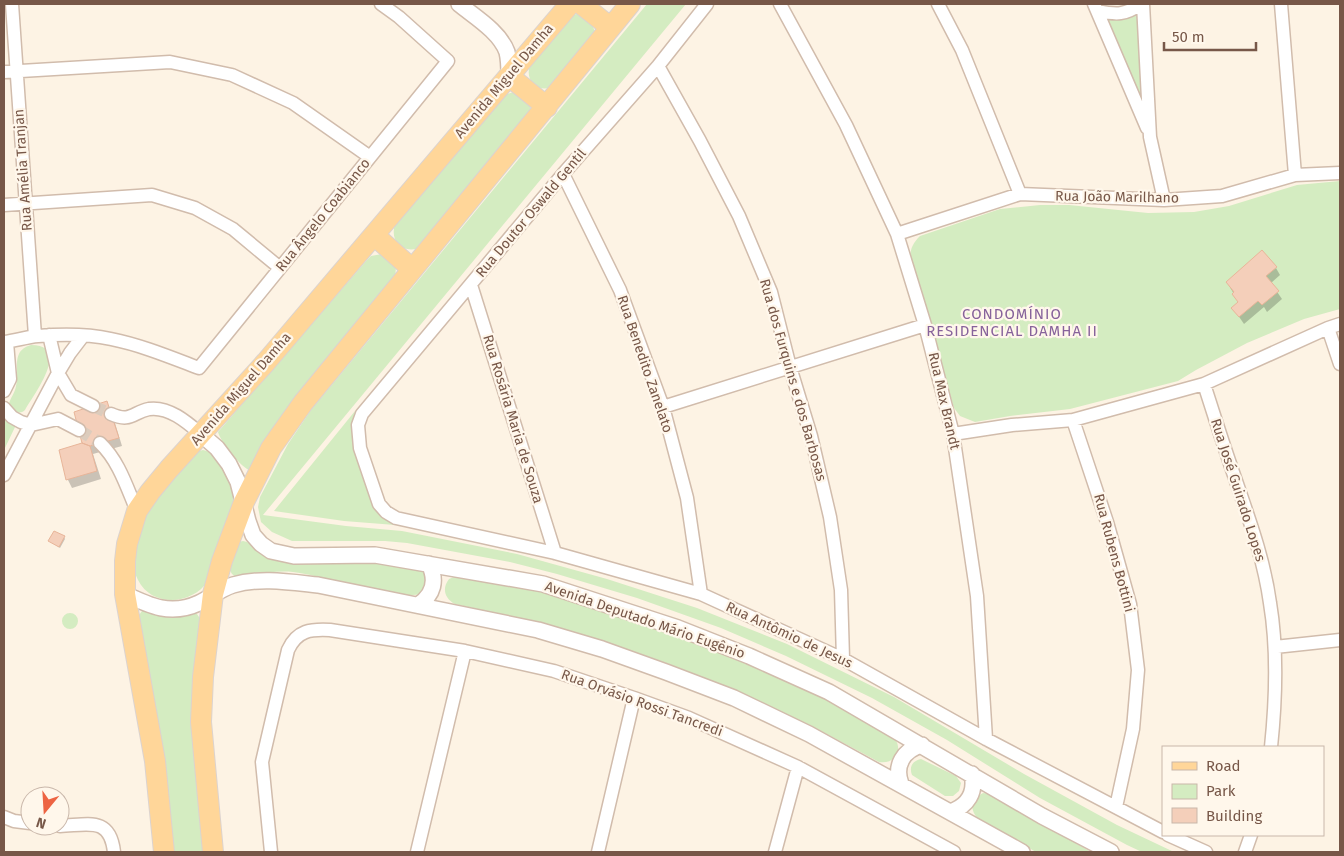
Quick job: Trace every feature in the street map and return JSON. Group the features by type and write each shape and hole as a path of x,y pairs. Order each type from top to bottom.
{"main road":[{"name":"Avenida Miguel Damha","path":"164,852 155,760 125,594 124,561 137,512 150,492 374,235 570,4"},
{"path":"582,4 610,27"},
{"path":"214,852 201,722 203,677 213,594 222,561 244,502 271,448 303,402 630,4"},
{"path":"509,76 547,106"},
{"path":"374,235 412,269"}],"street":[{"name":"Rua Amélia Tranjan","path":"12,4 35,336"},
{"name":"Rua Ângelo Coabianco","path":"83,336 119,341 162,353 199,368 448,61 399,17 381,4"},
{"path":"459,4 492,31 503,44 508,58 509,76"},
{"name":"Rua Doutor Oswald Gentil","path":"386,512 376,497 360,448 358,425 362,414 563,174 658,66 707,4"},
{"name":"Rua Max Brandt","path":"780,4 846,125 897,234 925,325 953,434 977,596 986,739"},
{"path":"938,4 962,50 1020,194"},
{"path":"1096,8 1114,15 1130,12 1142,4"},
{"path":"1142,4 1150,138 1164,200"},
{"path":"1281,4 1294,175"},
{"path":"1096,8 1150,138"},
{"path":"4,72 170,62 232,74 293,103 370,157"},
{"name":"Rua dos Furquins e dos Barbosas","path":"658,66 739,216 771,292 790,367 811,436 830,517 841,590 843,659"},
{"name":"Rua João Marilhano","path":"897,234 1020,194 1164,200 1222,196 1294,175 1340,172"},
{"name":"Rua Benedito Zanelato","path":"563,174 620,290 663,407 687,498 701,594"},
{"path":"4,205 152,195 195,208 233,229 280,268"},
{"name":"Rua Rosária Maria de Souza","path":"471,285 555,553"},
{"path":"663,407 925,325"},
{"path":"953,434 1012,425 1073,420 1204,384 1334,326 1340,364"},
{"path":"49,335 58,374 71,395 93,406"},
{"path":"4,392 10,380 5,342 35,336 83,336"},
{"path":"4,475 58,374 70,353 83,336"},
{"name":"Rua José Guirado Lopes","path":"1204,384 1250,518 1270,603 1275,647 1276,690 1272,746"},
{"path":"4,408 12,417 31,425 58,419 79,430"},
{"path":"112,414 124,418 135,416 148,409 160,409 187,421 202,434"},
{"name":"Rua Rubens Bottini","path":"1073,420 1107,522 1130,604 1138,670 1133,729 1116,807"},
{"name":"Avenida Deputado Mário Eugênio","path":"202,434 217,448 229,464 238,482 253,535 271,551 294,556 375,555 543,584 678,628 749,656 829,692 1042,816 1111,852"},
{"path":"100,443 110,452 116,462 137,512"},
{"name":"Rua Antômio de Jesus","path":"386,512 396,518 555,553 701,594 843,659 986,739 1162,831"},
{"path":"418,605 427,598 433,588 434,576 429,564"},
{"path":"442,610 438,595 439,588 444,576 452,568"},
{"path":"125,594 154,607 169,610 185,608 200,603 213,594 233,585 276,581 318,585 538,630 602,649 734,698 809,734 1022,852"},
{"name":"Rua Orvásio Rossi Tancredi","path":"271,852 262,762 288,650 296,638 313,629 465,651 554,671 634,698 689,718 798,767 952,852"},
{"path":"1275,647 1340,640"},
{"path":"417,852 465,651"},
{"path":"598,852 634,698"},
{"path":"901,784 898,772 901,759 910,750 922,745"},
{"path":"775,852 798,767"},
{"path":"950,812 961,807 969,798 973,786 972,774"},
{"path":"4,817 20,821"},
{"path":"70,825 95,824 104,828 112,839 114,852"},
{"path":"1170,836 1206,852"},
{"path":"1245,852 1250,836"}],"green space":[{"path":"647,4 686,4 263,515 402,531 517,554 607,579 697,608 787,644 894,697 1024,774 1117,825 1174,852 1142,852 1127,845 1040,798 947,740 872,698 786,656 721,628 637,598 510,562 407,543 385,541 292,541 272,532 261,522 258,507 260,497 288,444 311,410"},
{"path":"1138,13 1144,108 1105,18"},
{"path":"577,14 588,21 595,32 549,88 539,88 530,79 530,65 573,15"},
{"path":"514,92 530,103 531,113 416,249 401,247 395,240 395,224 504,95"},
{"path":"1340,181 1340,309 1304,319 1247,343 1178,381 1070,409 975,422 960,416 954,408 911,262 910,254 912,248 920,236 1000,209 1040,205 1069,205 1148,213 1194,212 1229,206 1297,185"},
{"path":"382,254 396,267 395,278 249,470 245,468 222,441 218,432 367,260 371,256"},
{"path":"31,345 43,347 49,353 47,372 25,410 18,412 9,404 16,386 18,356 24,348"},
{"path":"355,411 355,445 370,498 373,506 395,525 344,521 274,511"},
{"path":"4,417 16,425 4,450"},
{"path":"203,450 217,457 223,464 231,479 234,504 208,581 201,589 183,599 162,599 144,589 138,580 134,567 137,537 151,504 172,477 196,452"},
{"path":"243,541 269,558 294,563 373,562 422,570 428,579 422,593 411,595 379,592 293,572 272,572 236,577 228,567 239,542"},
{"path":"459,575 570,600 622,616 724,653 803,688 891,735 898,744 897,754 890,761 879,762 810,725 737,691 669,664 604,641 540,623 455,604 446,596 445,586 449,579"},
{"path":"145,610 170,615 197,614 201,620 207,852 171,852 139,615"},
{"path":"70,613 78,621 70,629 62,621"},
{"path":"921,759 956,776 961,783 959,791 953,796 945,796 912,775 912,765 915,761"},
{"path":"983,793 991,794 1091,852 1036,852 978,819 972,808 976,799"}],"building":[{"path":"1262,250 1277,267 1266,276 1279,291 1262,305 1258,301 1239,317 1231,308 1238,302 1232,294 1234,292 1226,282"},
{"path":"107,401 119,438 90,446 82,443 74,412"},
{"path":"82,443 90,446 97,471 66,480 59,450"},
{"path":"54,531 65,536 59,547 48,541"}],"tunnel":[{"path":"93,406 111,414"},
{"path":"79,430 100,443"}],"district":[{"name":"CONDOMÍNIO RESIDENCIAL DAMHA II","path":"1012,322"}]}
